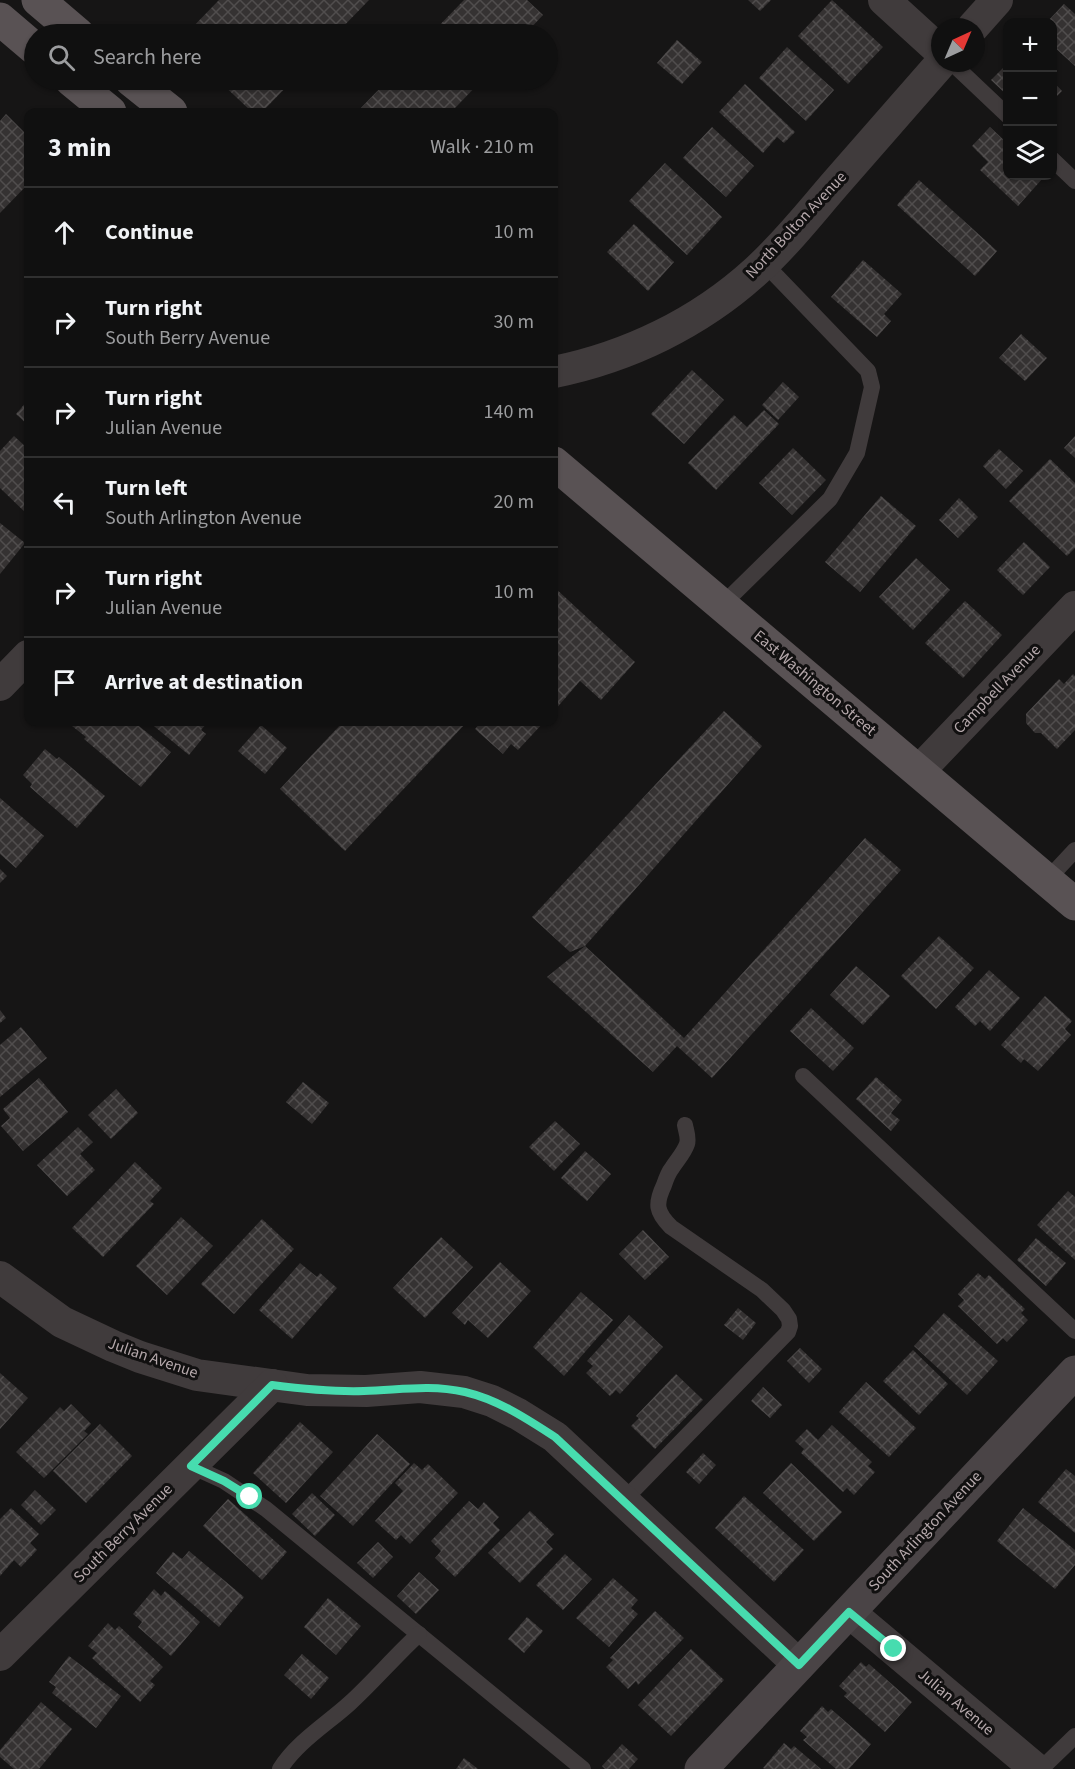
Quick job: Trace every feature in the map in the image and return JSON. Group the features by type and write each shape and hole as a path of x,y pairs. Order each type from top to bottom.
{"main road":[{"path":"38,0 66,24"},
{"path":"0,19 24,39"},
{"path":"83,90 105,108"},
{"path":"144,90 166,108"},
{"name":"East Washington Street","path":"558,466 1075,904"},
{"name":"South Arlington Avenue","path":"701,1769 1075,1372"}],"street":[{"path":"884,0 931,43"},
{"path":"981,18 997,0"},
{"name":"North Bolton Avenue","path":"558,371 621,353 662,335 711,307 733,291 786,240 933,72"},
{"name":"Campbell Avenue","path":"919,771 1075,607"},
{"path":"0,685 24,660"},
{"name":"Julian Avenue","path":"0,1277 62,1322 122,1350 197,1375 307,1390 366,1391 420,1387 464,1392 492,1401 555,1437 799,1665"},
{"name":"South Berry Avenue","path":"0,1655 272,1385"},
{"name":"Julian Avenue","path":"849,1612 1036,1769"}],"lane":[{"path":"962,72 1003,111"},
{"path":"1057,163 1075,181"},
{"path":"722,605 830,499 857,453 872,387 868,371 764,263"},
{"path":"1047,880 1075,850"},
{"path":"803,1076 1075,1331"},
{"path":"623,1501 788,1332 790,1326 789,1319 783,1310 762,1290 671,1227 658,1210 658,1201 670,1170 688,1141 685,1125"},
{"path":"191,1466 224,1481 266,1509 583,1769"},
{"path":"280,1769 286,1759 351,1702 419,1634"},
{"path":"1041,1769 1075,1736"}],"building":[{"path":"219,0 369,0 346,24 196,24"},
{"path":"464,0 527,0 543,15 534,24 441,24"},
{"path":"748,0 771,0 760,11"},
{"path":"832,0 883,47 848,84 798,36"},
{"path":"1064,4 1075,14 1075,66 1057,50 1057,18 1051,18"},
{"path":"677,40 702,62 682,84 657,63"},
{"path":"787,47 834,90 806,121 759,78"},
{"path":"1003,68 1003,91 991,80"},
{"path":"745,84 795,132 784,143 777,137 763,153 719,112"},
{"path":"1057,86 1062,91 1057,96"},
{"path":"229,90 283,90 266,108 248,108"},
{"path":"378,90 472,90 455,108 361,108"},
{"path":"6,114 24,132 24,188 0,213 0,121"},
{"path":"712,127 754,166 726,197 683,158"},
{"path":"990,127 1003,139 1003,180 1041,180 1018,206 980,170 988,162 972,146"},
{"path":"665,163 722,217 687,255 629,201"},
{"path":"919,180 997,251 975,276 897,205"},
{"path":"634,224 674,262 648,291 607,252"},
{"path":"863,260 902,294 884,314 891,321 877,337 831,297"},
{"path":"1021,334 1047,358 1025,381 999,358"},
{"path":"692,370 724,400 684,444 651,414"},
{"path":"783,382 799,397 778,420 762,405"},
{"path":"24,405 24,421 16,414"},
{"path":"764,410 779,424 716,490 688,463 734,415 747,427"},
{"path":"14,436 24,445 24,511 0,488 0,451"},
{"path":"1075,436 1075,458 1064,448"},
{"path":"793,448 826,480 792,515 759,483"},
{"path":"999,449 1023,471 1006,489 983,466"},
{"path":"1050,459 1075,483 1075,548 1067,556 1009,501"},
{"path":"881,496 916,526 860,592 825,562"},
{"path":"959,498 978,517 958,538 939,520"},
{"path":"0,523 24,544 0,574"},
{"path":"1024,542 1050,567 1023,595 997,570"},
{"path":"916,558 950,590 913,630 879,597"},
{"path":"558,591 635,662 601,700 580,681 558,706"},
{"path":"965,601 1002,635 963,678 925,643"},
{"path":"1073,674 1075,676 1075,730 1057,749 1041,733 1035,733 1026,723 1026,714 1059,679 1064,684"},
{"path":"724,711 762,746 585,946 570,952 532,917"},
{"path":"72,726 139,726 171,752 141,787 84,739 86,737"},
{"path":"154,726 204,726 201,730 206,734 189,755"},
{"path":"260,726 287,748 265,774 238,751"},
{"path":"339,726 463,726 345,851 280,789"},
{"path":"478,726 540,726 518,750 511,744 503,754 475,729"},
{"path":"45,749 57,759 59,757 105,796 77,828 30,787 32,784 23,775"},
{"path":"0,798 44,836 16,868 0,854"},
{"path":"865,838 901,870 712,1078 677,1046 653,1072 547,977 585,946 684,1038"},
{"path":"0,869 7,876 0,883"},
{"path":"939,936 974,968 936,1009 901,976"},
{"path":"856,966 890,996 863,1025 830,995"},
{"path":"989,970 1020,998 990,1031 980,1021 975,1026 955,1007"},
{"path":"1045,996 1072,1021 1065,1029 1071,1035 1038,1071 1024,1059 1021,1063 1001,1045"},
{"path":"811,1008 854,1048 833,1071 790,1031"},
{"path":"0,1010 6,1018 0,1023"},
{"path":"21,1027 47,1058 0,1097 0,1045"},
{"path":"876,1077 902,1100 891,1113 900,1120 891,1131 856,1099"},
{"path":"39,1078 68,1112 23,1151 1,1126 10,1118 3,1109"},
{"path":"303,1082 329,1103 312,1124 286,1102"},
{"path":"116,1089 138,1113 111,1139 88,1115"},
{"path":"555,1121 580,1144 554,1171 529,1147"},
{"path":"78,1127 93,1142 80,1154 95,1170 67,1196 37,1165"},
{"path":"585,1151 611,1174 587,1201 561,1178"},
{"path":"135,1162 162,1188 150,1201 154,1204 103,1257 72,1228"},
{"path":"1068,1191 1075,1197 1075,1260 1037,1225"},
{"path":"181,1217 213,1246 167,1295 136,1266"},
{"path":"262,1219 294,1249 234,1314 201,1284"},
{"path":"643,1230 669,1257 645,1280 619,1254"},
{"path":"441,1237 473,1267 425,1318 393,1288"},
{"path":"1036,1238 1066,1263 1046,1286 1017,1260"},
{"path":"500,1262 531,1291 488,1338 468,1320 465,1325 452,1313"},
{"path":"300,1263 317,1277 320,1273 337,1288 292,1339 259,1310"},
{"path":"978,1273 985,1279 989,1275 1025,1309 1021,1313 1028,1320 1007,1342 1003,1338 997,1344 958,1306 964,1300 958,1294"},
{"path":"581,1292 613,1320 564,1376 533,1347"},
{"path":"738,1308 756,1323 743,1340 724,1325"},
{"path":"944,1313 998,1361 967,1395 914,1346"},
{"path":"629,1315 663,1347 620,1394 616,1390 610,1396 586,1373 593,1366 587,1361"},
{"path":"800,1348 822,1369 809,1383 787,1361"},
{"path":"913,1350 948,1384 919,1415 883,1381"},
{"path":"0,1373 28,1398 0,1429"},
{"path":"676,1374 703,1400 655,1449 631,1426 639,1418 636,1416"},
{"path":"866,1382 916,1428 889,1457 839,1412"},
{"path":"763,1387 782,1405 770,1418 751,1401"},
{"path":"71,1404 91,1424 84,1431 88,1434 44,1478 16,1452 60,1407 64,1411"},
{"path":"300,1422 333,1452 286,1503 253,1473"},
{"path":"100,1424 132,1456 86,1503 53,1471"},
{"path":"832,1425 872,1462 868,1466 875,1472 854,1495 847,1488 843,1492 801,1453 804,1449 795,1441 807,1429 818,1440"},
{"path":"377,1434 410,1464 353,1526 320,1496"},
{"path":"703,1453 716,1465 699,1484 686,1472"},
{"path":"414,1463 422,1470 428,1464 458,1493 410,1544 401,1535 396,1540 375,1521 403,1491 395,1483"},
{"path":"791,1463 842,1512 814,1541 763,1493"},
{"path":"1066,1469 1075,1476 1075,1533 1038,1502"},
{"path":"35,1490 56,1510 41,1525 21,1505"},
{"path":"312,1493 335,1515 315,1536 292,1514"},
{"path":"744,1496 804,1550 774,1582 715,1528"},
{"path":"228,1499 287,1552 262,1580 203,1526"},
{"path":"469,1501 478,1509 484,1502 499,1517 493,1523 500,1530 455,1577 435,1558 441,1551 431,1541"},
{"path":"11,1508 39,1534 30,1543 37,1550 21,1567 14,1560 0,1576 0,1519"},
{"path":"1023,1508 1075,1550 1075,1565 1055,1589 997,1541"},
{"path":"530,1511 554,1534 546,1542 553,1549 520,1583 488,1553"},
{"path":"378,1542 393,1557 373,1578 357,1563"},
{"path":"189,1551 244,1597 219,1627 156,1573 173,1552 182,1559"},
{"path":"565,1554 592,1579 563,1610 536,1585"},
{"path":"419,1572 439,1590 416,1614 397,1596"},
{"path":"613,1578 638,1600 631,1608 638,1614 609,1647 576,1618"},
{"path":"154,1589 161,1596 165,1591 200,1622 171,1656 138,1627 142,1622 133,1614"},
{"path":"328,1598 361,1626 336,1655 304,1627"},
{"path":"655,1611 684,1638 638,1685 636,1681 628,1689 606,1667 613,1660 610,1658"},
{"path":"527,1617 543,1631 524,1653 508,1639"},
{"path":"108,1623 115,1630 119,1626 163,1667 150,1681 155,1685 140,1702 92,1658 97,1653 88,1646"},
{"path":"691,1649 724,1680 671,1736 638,1705"},
{"path":"302,1654 329,1678 311,1699 284,1675"},
{"path":"69,1656 121,1696 96,1728 52,1693 56,1687 49,1682"},
{"path":"861,1662 866,1667 869,1664 912,1702 885,1732 844,1696 847,1693 839,1686"},
{"path":"41,1702 72,1729 39,1769 14,1769 0,1757 0,1750"},
{"path":"822,1706 828,1712 831,1709 871,1744 849,1769 836,1769 803,1740 807,1737 800,1731"},
{"path":"784,1743 791,1749 794,1746 821,1769 763,1768"},
{"path":"622,1744 638,1759 629,1769 605,1769 602,1766"},
{"path":"464,1758 478,1769 456,1769"}],"route":[{"path":"250,1497 224,1481 191,1466 272,1385 330,1391 420,1387 464,1392 492,1401 555,1437 799,1665 849,1612 894,1649"}]}
